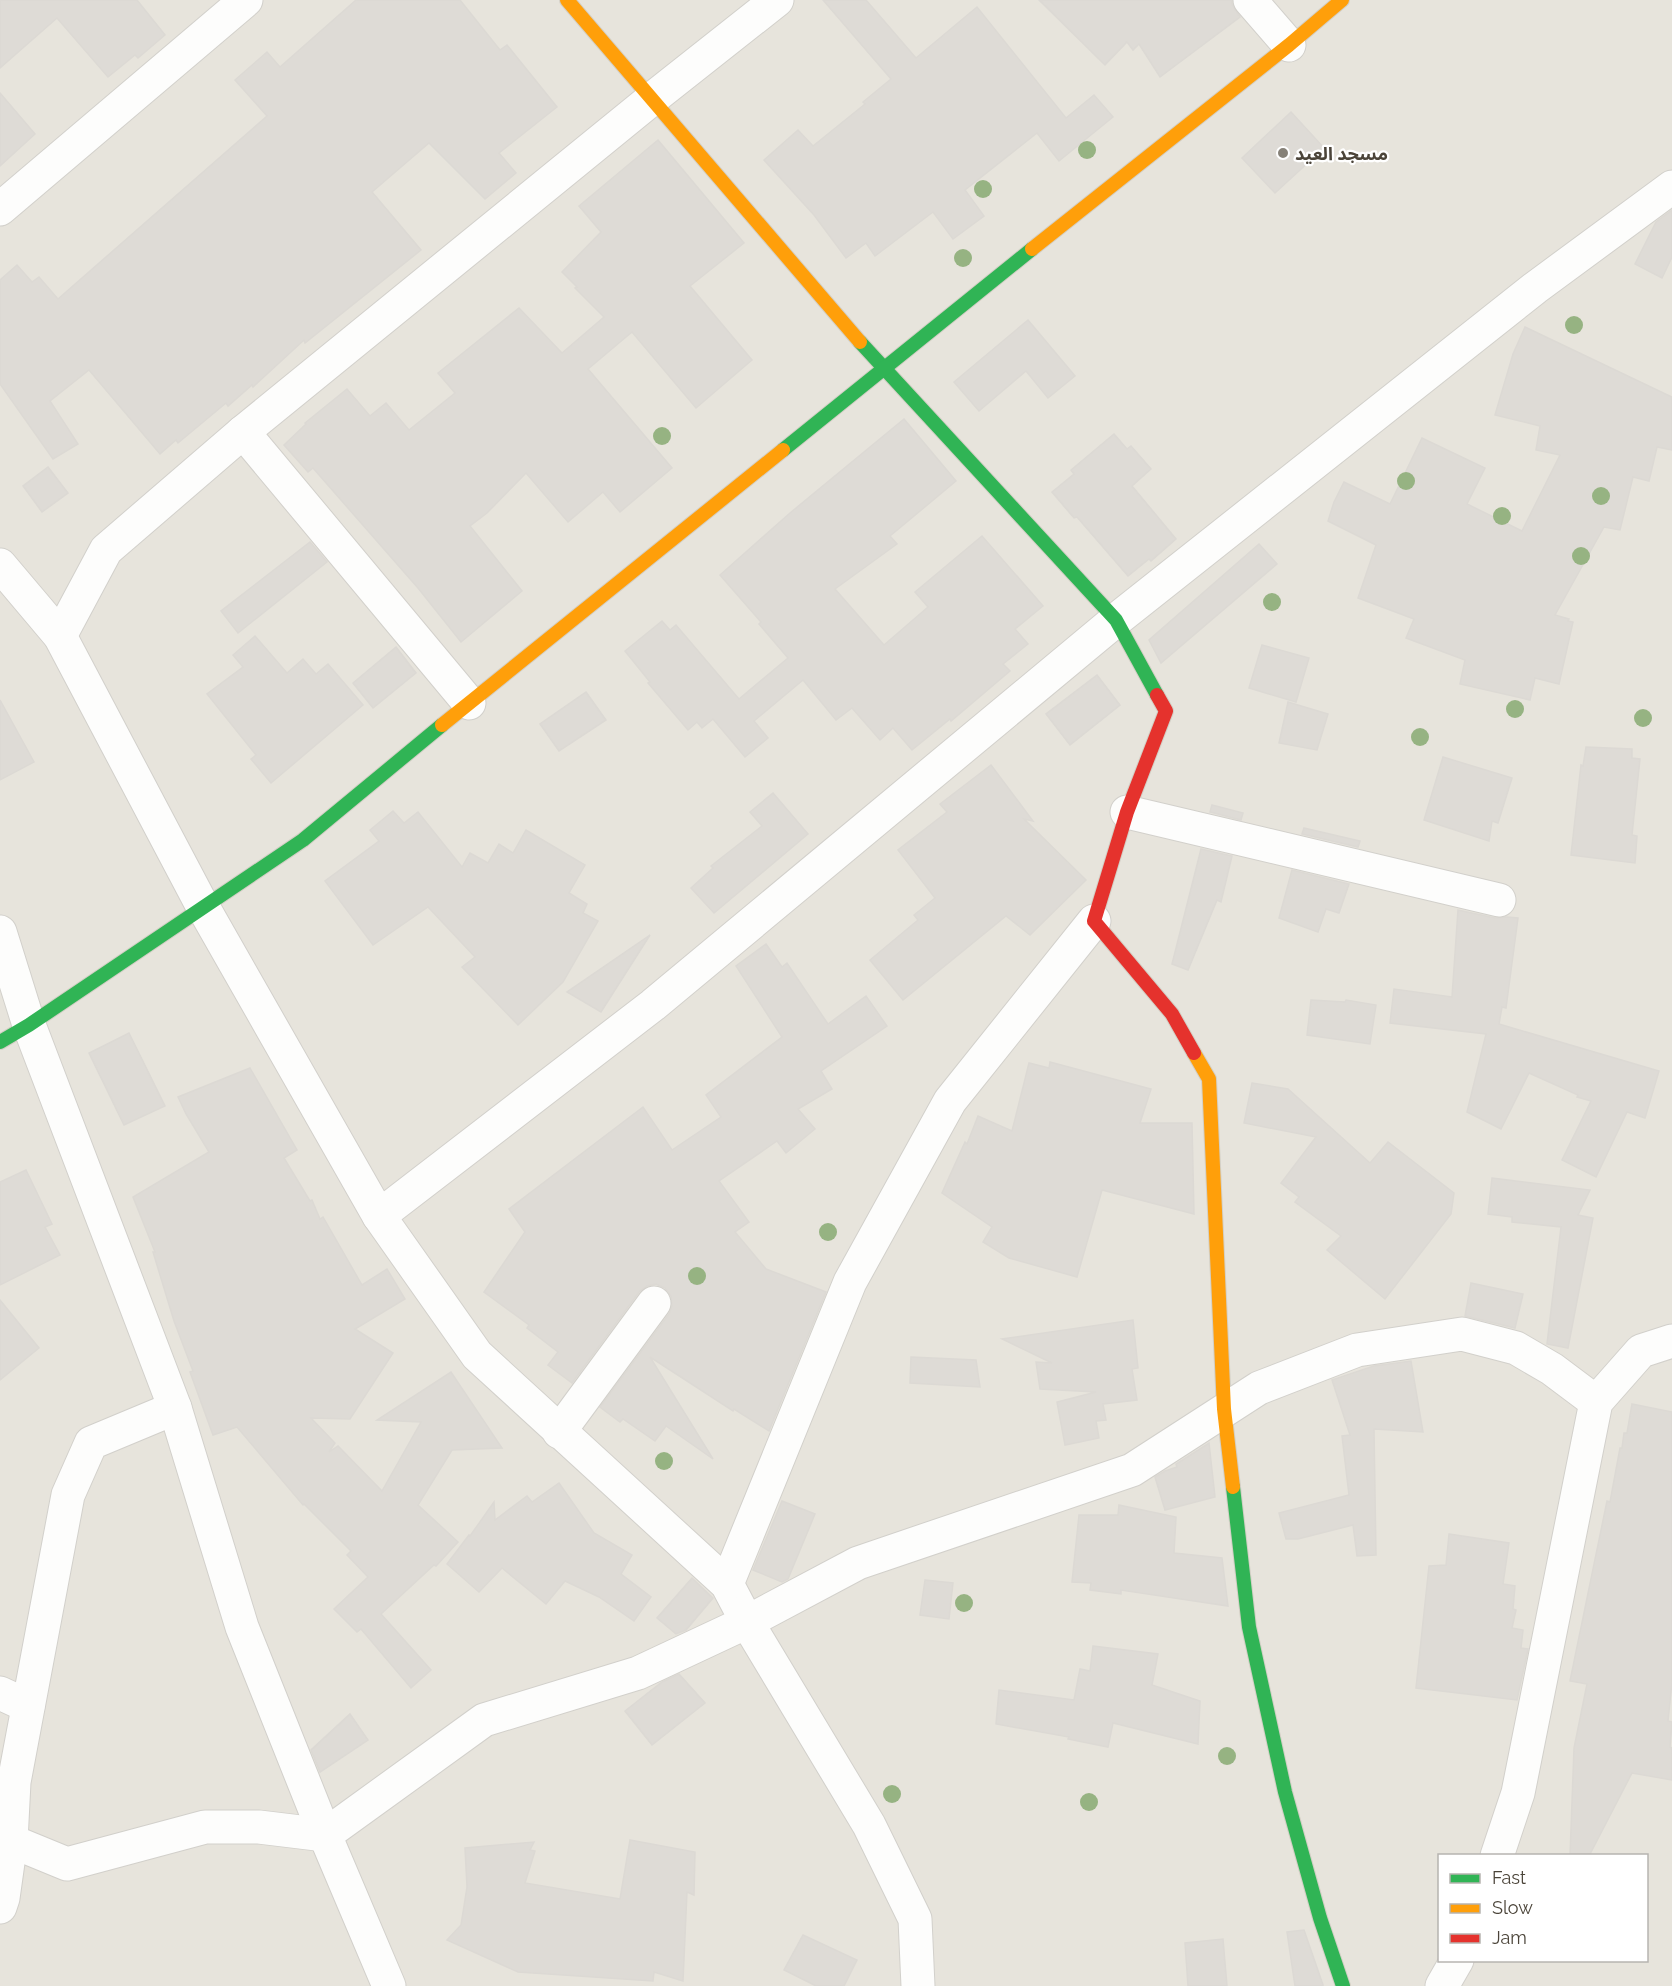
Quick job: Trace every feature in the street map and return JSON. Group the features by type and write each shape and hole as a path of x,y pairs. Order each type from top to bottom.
{"street":[{"path":"0,209 246,0"},
{"path":"567,0 883,369 1116,620 1166,711 1127,812 1094,921 951,1101 872,1242 850,1282 727,1584"},
{"path":"60,636 106,550 243,432 777,0"},
{"path":"1250,0 1289,45"},
{"path":"0,1042 303,840 469,703 1289,45 1342,0"},
{"path":"379,1216 654,1005 1116,620 1535,288 1672,187"},
{"path":"243,432 469,703"},
{"path":"0,565 60,636 203,907 379,1216 477,1354 559,1432 727,1584 747,1622 869,1825 915,1919 918,1986"},
{"path":"1127,812 1499,900"},
{"path":"1094,921 1173,1014 1209,1079 1224,1409 1250,1627 1285,1792 1320,1918 1343,1986"},
{"path":"0,932 29,1024 175,1408 242,1627 325,1835 389,1986"},
{"path":"559,1432 654,1304"},
{"path":"5,1842 68,1864 205,1827 259,1827 325,1835 484,1720 638,1673 747,1622 858,1563 1132,1470 1258,1388 1357,1350 1462,1334 1516,1348 1552,1369 1596,1402"},
{"path":"1498,1854 1518,1793 1596,1402 1641,1351 1672,1341"},
{"path":"0,1907 3,1898 5,1842 14,1782 14,1700 68,1495 91,1443 175,1408"},
{"path":"1442,1986 1456,1962"}],"shaded area":[{"path":"0,0 1672,0 1672,1986 0,1986"}],"building":[{"path":"0,0 137,0 165,35 138,58 135,55 108,77 57,18 0,68"},
{"path":"356,0 460,0 500,50 507,45 557,107 499,153 516,173 485,199 429,143 372,192 421,250 305,343 304,340 253,387 252,385 228,406 226,403 178,443 176,440 160,454 89,370 50,401 78,444 53,459 0,384 0,280 17,265 32,282 39,277 58,299 267,116 235,80 267,52 280,67"},
{"path":"823,0 866,0 916,58 977,7 1066,118 1094,95 1113,117 1059,161 1037,133 965,190 984,216 953,239 933,212 875,256 866,243 846,258 814,215 764,160 798,130 813,146 865,104 863,102 891,79"},
{"path":"1039,0 1232,0 1240,17 1160,77 1139,44 1133,50 1127,42 1105,65"},
{"path":"0,93 35,134 0,166"},
{"name":"مسجد العيد","path":"1291,112 1324,148 1275,193 1242,158"},
{"path":"658,140 744,243 690,286 752,360 696,408 632,332 588,369 672,468 620,512 603,492 568,522 526,473 487,513 470,526 522,591 461,642 418,588 313,468 308,472 284,445 305,423 347,389 370,416 386,403 409,430 455,393 438,373 519,308 562,353 604,317 562,272 601,232 579,206"},
{"path":"1672,210 1672,257 1662,278 1635,264 1656,222"},
{"path":"1028,320 1075,376 1048,398 1026,371 979,411 954,382"},
{"path":"1525,327 1672,397 1672,450 1657,447 1649,481 1633,477 1620,530 1604,527 1555,615 1573,622 1559,684 1535,678 1530,700 1460,684 1465,660 1406,638 1414,619 1358,598 1376,545 1328,521 1344,482 1390,504 1422,438 1485,468 1467,504 1522,531 1560,455 1536,450 1540,426 1495,415 1513,354"},
{"path":"904,419 956,481 890,536 897,544 835,589 884,645 928,607 915,592 982,536 1043,606 1015,629 1028,644 1003,664 1010,671 951,721 950,719 912,750 893,728 880,740 852,708 836,720 803,680 754,721 768,738 745,757 713,719 702,728 697,722 688,730 648,683 650,682 625,651 662,621 670,630 676,625 739,699 788,658 759,624 761,622 720,575 790,513"},
{"path":"1114,434 1127,449 1131,446 1151,469 1132,486 1176,539 1151,561 1149,559 1128,576 1052,492 1074,474 1071,470"},
{"path":"48,467 68,493 42,512 23,486"},
{"path":"310,542 327,562 238,633 221,611"},
{"path":"1259,544 1277,564 1161,663 1149,640"},
{"path":"255,636 287,673 303,659 316,674 328,664 363,705 271,783 251,759 256,755 207,694 243,667 233,655"},
{"path":"1262,645 1309,658 1296,702 1249,688"},
{"path":"396,647 416,673 373,708 353,683"},
{"path":"1097,675 1120,705 1070,745 1046,714"},
{"path":"586,692 606,720 559,751 540,724"},
{"path":"0,700 34,762 0,780"},
{"path":"1288,702 1328,714 1317,750 1279,743"},
{"path":"1586,747 1632,749 1632,758 1640,759 1632,835 1637,836 1635,863 1571,855 1581,765 1583,766"},
{"path":"1443,757 1512,778 1498,823 1492,821 1489,841 1424,820"},
{"path":"991,765 1033,821 1024,819 1086,880 1030,935 1006,916 903,1000 870,960 918,920 914,915 935,898 898,850 947,812 940,804"},
{"path":"773,793 808,834 714,913 691,888 713,868 711,866 762,826 750,812"},
{"path":"1212,805 1243,813 1241,820 1210,812"},
{"path":"393,811 404,823 418,812 462,867 470,853 488,863 499,844 513,853 526,830 585,865 569,893 587,904 583,913 598,921 563,982 518,1025 462,967 475,957 428,907 373,945 325,881 379,841 370,830"},
{"path":"1304,828 1360,841 1358,847 1302,834"},
{"path":"1201,849 1232,856 1221,902 1217,900 1188,970 1172,964"},
{"path":"1292,870 1349,884 1339,913 1326,909 1318,932 1279,918"},
{"path":"1458,910 1495,918 1518,918 1506,1008 1502,1007 1499,1024 1659,1071 1645,1118 1627,1112 1596,1177 1562,1160 1591,1101 1577,1097 1578,1095 1529,1073 1501,1129 1467,1112 1486,1034 1390,1023 1394,989 1452,997"},
{"path":"650,935 601,1012 567,992"},
{"path":"766,944 782,967 787,963 828,1024 866,996 887,1026 821,1071 832,1089 798,1109 815,1129 786,1153 777,1141 719,1181 749,1222 735,1232 766,1269 826,1292 769,1431 734,1409 733,1411 650,1357 713,1459 666,1426 655,1441 623,1419 620,1422 600,1407 669,1314 672,1306 671,1296 665,1288 656,1284 647,1286 639,1292 572,1383 548,1365 558,1352 527,1328 529,1325 484,1292 525,1232 509,1209 643,1107 672,1150 721,1117 706,1095 782,1037 736,966"},
{"path":"1311,1000 1345,1002 1346,1000 1376,1005 1370,1044 1307,1035"},
{"path":"129,1033 165,1106 124,1125 89,1053"},
{"path":"1050,1062 1151,1089 1140,1123 1192,1123 1194,1214 1102,1190 1077,1277 1009,1258 983,1242 992,1227 942,1193 965,1142 967,1144 978,1116 1012,1131 1029,1063 1049,1068"},
{"path":"250,1068 297,1150 284,1158 310,1201 312,1200 320,1219 323,1217 362,1285 387,1269 405,1299 355,1329 393,1353 350,1419 311,1418 335,1443 329,1452 338,1446 382,1491 421,1422 377,1420 451,1372 502,1448 452,1450 418,1505 458,1542 436,1566 434,1565 381,1614 431,1670 411,1688 361,1629 357,1632 334,1609 368,1577 347,1555 351,1551 303,1505 237,1427 213,1435 190,1372 193,1371 174,1321 153,1252 155,1252 133,1197 209,1152 178,1097"},
{"path":"1252,1083 1288,1089 1370,1163 1388,1142 1454,1193 1451,1214 1385,1299 1327,1250 1341,1236 1295,1202 1299,1197 1281,1183 1316,1137 1244,1123"},
{"path":"26,1170 52,1224 45,1227 60,1255 0,1285 0,1182"},
{"path":"1492,1178 1590,1190 1578,1215 1593,1218 1568,1348 1547,1344 1561,1227 1512,1222 1512,1217 1488,1214"},
{"path":"1471,1283 1523,1294 1515,1328 1465,1316"},
{"path":"0,1300 39,1348 0,1380"},
{"path":"1133,1320 1138,1368 1132,1369 1137,1400 1103,1404 1106,1420 1096,1421 1099,1438 1065,1445 1057,1402 1096,1392 1040,1389 1036,1362 1052,1363 1002,1339"},
{"path":"911,1357 976,1360 980,1387 910,1383"},
{"path":"1411,1361 1423,1432 1374,1429 1376,1555 1357,1556 1353,1525 1298,1539 1286,1539 1279,1513 1349,1495 1342,1436 1350,1435 1332,1380 1374,1366"},
{"path":"1632,1404 1672,1412 1672,1682 1668,1721 1672,1722 1670,1747 1672,1748 1672,1780 1632,1773 1590,1854 1570,1854 1574,1748 1587,1684 1570,1681 1607,1501 1610,1502 1620,1448 1622,1448 1624,1433 1627,1433"},
{"path":"1209,1443 1215,1497 1165,1510 1155,1477 1177,1467 1176,1464"},
{"path":"559,1483 594,1533 632,1555 621,1574 651,1597 634,1621 599,1597 565,1581 546,1604 502,1568 479,1592 447,1564 494,1502 495,1520 527,1496 532,1502"},
{"path":"782,1501 815,1514 788,1579 782,1582 753,1570"},
{"path":"1119,1505 1176,1517 1174,1553 1222,1558 1228,1606 1121,1590 1121,1594 1090,1590 1091,1583 1072,1582 1079,1515 1118,1515"},
{"path":"1449,1534 1509,1543 1503,1584 1515,1586 1513,1609 1516,1610 1512,1628 1523,1630 1521,1648 1528,1649 1517,1700 1416,1688 1429,1566 1446,1565"},
{"path":"692,1578 713,1598 686,1630 676,1634 657,1618"},
{"path":"925,1580 953,1583 949,1619 920,1615"},
{"path":"1093,1646 1158,1654 1152,1685 1200,1701 1198,1744 1113,1723 1108,1747 1068,1739 1069,1737 996,1724 999,1690 1074,1700 1080,1669 1090,1671"},
{"path":"679,1674 705,1703 652,1745 625,1711 662,1682"},
{"path":"350,1714 368,1740 320,1772 311,1750"},
{"path":"630,1840 695,1852 694,1895 687,1892 683,1981 654,1972 653,1981 518,1972 447,1940 461,1925 467,1887 465,1848 534,1842 530,1850 535,1851 525,1883 620,1899"},
{"path":"1304,1930 1323,1986 1295,1986 1287,1932"},
{"path":"803,1935 857,1960 844,1986 816,1986 784,1970"},
{"path":"1223,1939 1227,1986 1188,1986 1185,1943"}],"traffic: fast":[{"path":"783,450 1032,249"},
{"path":"860,342 1116,620 1157,695"},
{"path":"0,1042 29,1025 303,840 442,725"},
{"path":"1233,1487 1249,1627 1285,1792 1320,1918 1343,1986"}],"traffic: slow":[{"path":"567,0 860,342"},
{"path":"1032,249 1289,45 1342,0"},
{"path":"442,725 783,450"},
{"path":"1194,1053 1209,1079 1224,1409 1233,1487"}],"traffic: jam":[{"path":"1157,695 1166,711 1127,812 1094,921 1172,1014 1194,1053"}],"place":[{"name":"مسجد العيد","path":"1283,153"}]}
